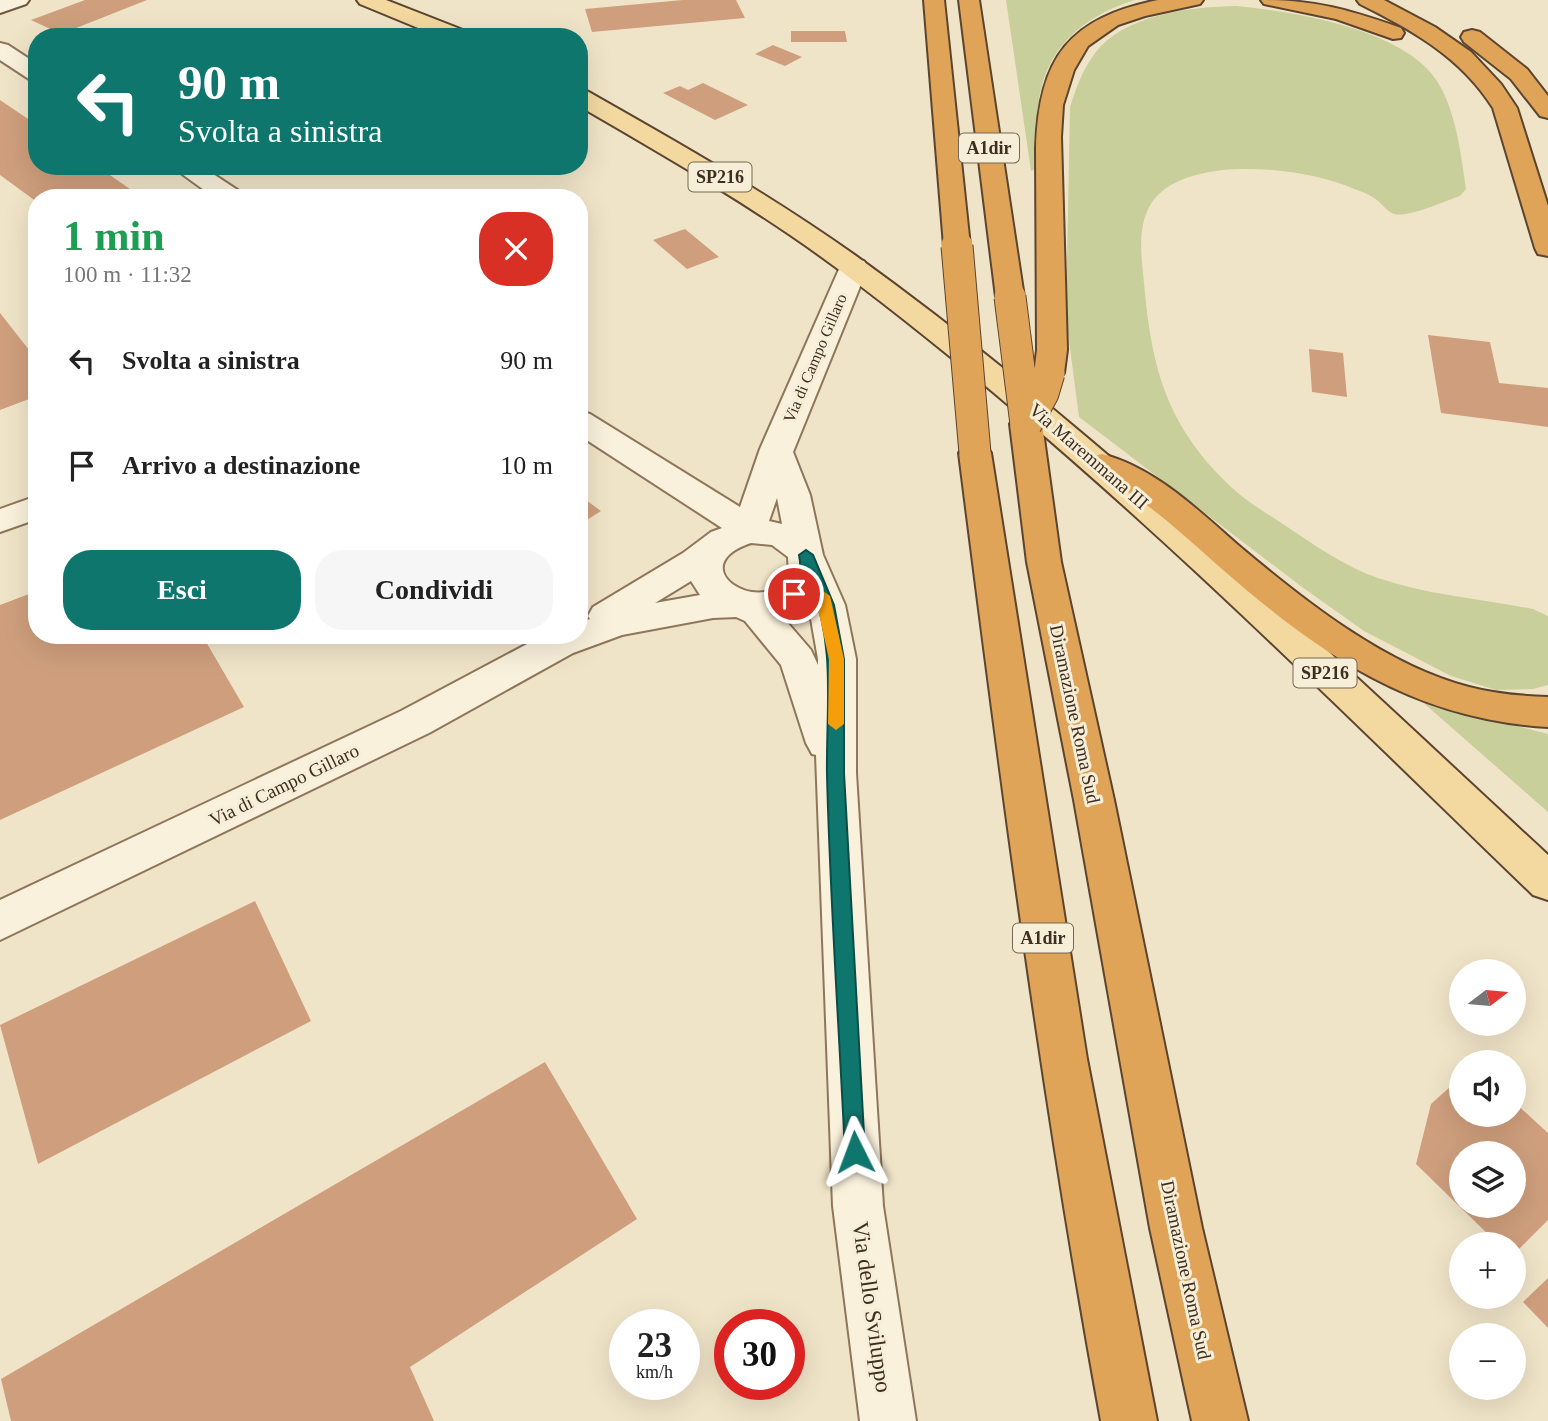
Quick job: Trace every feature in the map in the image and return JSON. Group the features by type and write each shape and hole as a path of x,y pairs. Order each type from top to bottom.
{"highway":[{"name":"A1dir","path":"934,0 975,453 1048,976 1068,1100 1129,1421"},
{"name":"Diramazione Roma Sud","path":"969,0 1037,514 1052,603 1096,813 1175,1228 1220,1421"},
{"path":"1026,424 1048,380 1052,338 1049,156 1052,103 1061,72 1080,42 1105,23 1139,11 1193,0"},
{"path":"1271,0 1341,14 1393,34 1457,73 1505,108"},
{"path":"1366,0 1432,34 1462,54 1490,82 1505,108 1548,248"},
{"path":"1366,0 1433,15"},
{"path":"1398,0 1433,15 1476,40 1507,63 1535,91 1548,111"},
{"path":"1102,464 1129,475 1199,529 1280,599 1367,659 1465,701 1505,710 1548,712"}],"main road":[{"path":"367,0 437,28"},
{"name":"Via Maremmana III","path":"588,101 726,180 855,267 958,345 1102,464 1548,882"}],"street":[{"path":"0,7 19,0"},
{"path":"0,50 28,68"},
{"path":"197,175 219,189"},
{"name":"Via di Campo Gillaro","path":"749,531 776,449 807,372 855,267"},
{"path":"588,427 678,486 718,508 749,531"},
{"path":"776,449 793,495 806,555 809,571 803,585 794,594 771,604 740,604 722,597 712,589 704,576 703,564 713,547 724,539 749,531 779,535 795,542 806,555"},
{"path":"678,486 712,537 713,547"},
{"path":"0,521 28,510"},
{"name":"Via di Campo Gillaro","path":"588,628 695,562 713,547"},
{"name":"Via dello Sviluppo","path":"806,555 827,605 837,659 836,773 858,1206 888,1421"},
{"name":"Via di Campo Gillaro","path":"588,632 617,623 713,605 740,604"},
{"name":"Via dello Sviluppo","path":"740,604 758,612 798,660 836,773"},
{"name":"Via di Campo Gillaro","path":"0,920 415,722 560,644"}],"green space":[{"path":"1006,0 1135,0 1082,26 1056,53 1041,88 1037,116 1036,169 1031,171"},
{"path":"1236,6 1316,18 1345,26 1400,48 1421,63 1437,81 1449,106 1457,133 1466,189 1460,196 1400,215 1391,213 1377,200 1359,191 1334,182 1285,171 1231,169 1184,179 1165,189 1148,210 1143,223 1141,251 1154,352 1170,403 1197,449 1238,493 1342,562 1397,584 1533,609 1548,616 1548,685 1533,689 1496,690 1451,676 1364,631 1079,417 1066,318 1070,107 1077,86 1095,53 1123,29 1160,15 1199,8"},
{"path":"1403,685 1472,714 1548,734 1548,812"}],"building":[{"path":"85,0 147,0 76,28 48,28 31,20"},
{"path":"683,0 736,0 745,18 592,32 585,9"},
{"path":"791,31 845,31 847,42 791,42"},
{"path":"773,45 802,57 785,66 755,54"},
{"path":"703,83 748,105 715,120 663,93 680,86 688,90"},
{"path":"0,100 28,119 28,175 110,175 130,189 28,189 28,195 0,175"},
{"path":"685,229 719,257 687,269 653,240"},
{"path":"0,313 28,349 28,399 0,410"},
{"path":"1428,335 1490,342 1499,383 1548,388 1548,427 1441,413"},
{"path":"1309,349 1343,353 1347,397 1312,392"},
{"path":"588,502 601,511 588,519"},
{"path":"28,594 28,644 207,644 244,707 0,820 0,605"},
{"path":"255,901 311,1021 38,1164 0,1025"},
{"path":"545,1062 637,1219 410,1367 434,1421 11,1421 1,1379"},
{"path":"1449,1088 1449,1127 1526,1127 1526,1113 1548,1133 1548,1220 1526,1242 1526,1232 1486,1232 1471,1218 1526,1218 1526,1141 1449,1141 1449,1196 1416,1164 1431,1104"},
{"path":"1548,1278 1548,1328 1526,1305 1526,1299"}],"slow traffic":[{"path":"823,596 837,659 836,724"}],"route":[{"path":"794,594 803,585 809,571 806,555 827,605 837,659 836,773 855,1152"}]}
